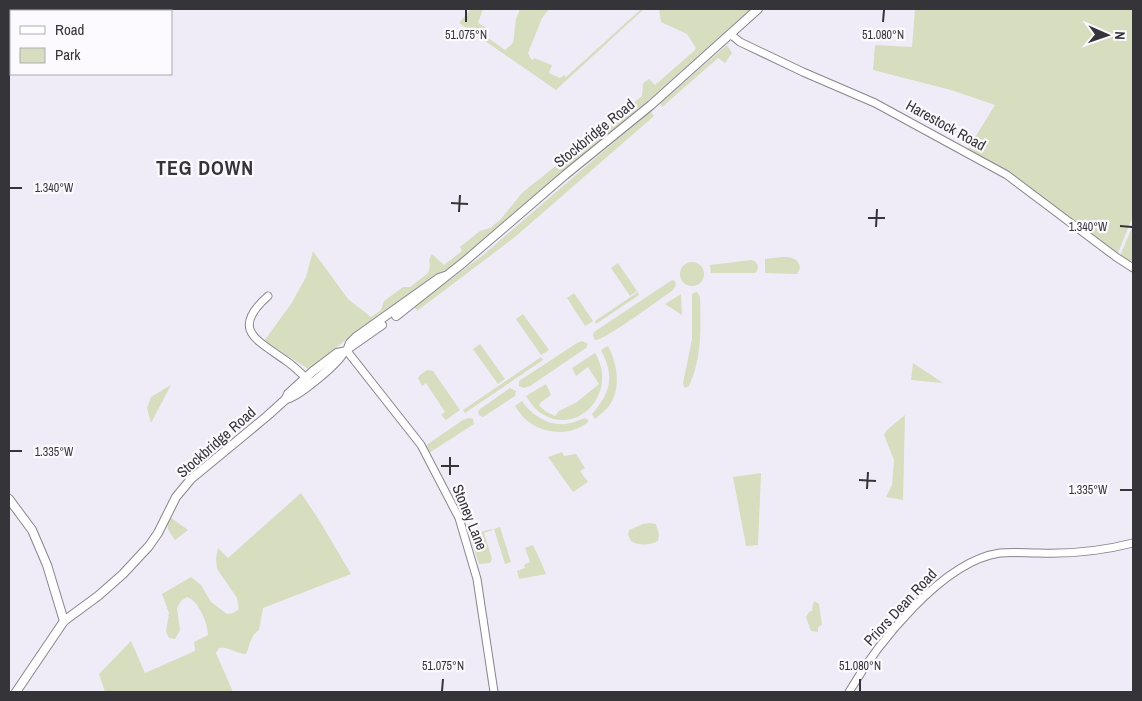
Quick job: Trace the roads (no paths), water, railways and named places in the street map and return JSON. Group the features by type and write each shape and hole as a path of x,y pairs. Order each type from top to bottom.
{"main road":[{"name":"Stockbridge Road","path":"19,691 64,621 110,585 149,546 158,533 176,497 191,480 286,399 292,398 308,381 442,281 445,276 650,104 758,9"},
{"path":"9,498 22,514 37,539 52,579 64,621"}],"street":[{"name":"Harestock Road","path":"730,34 740,42 875,103 1008,175 1133,268"},
{"path":"268,296 252,314 249,324 251,333 258,342 288,362 308,381"},
{"name":"Stoney Lane","path":"346,351 421,445 459,518 477,578 494,692"},
{"name":"Priors Dean Road","path":"849,692 870,659 910,612 950,575 976,560 988,556 1016,552 1091,552 1133,542"}],"district":[{"name":"TEG DOWN","path":"205,167"}]}
